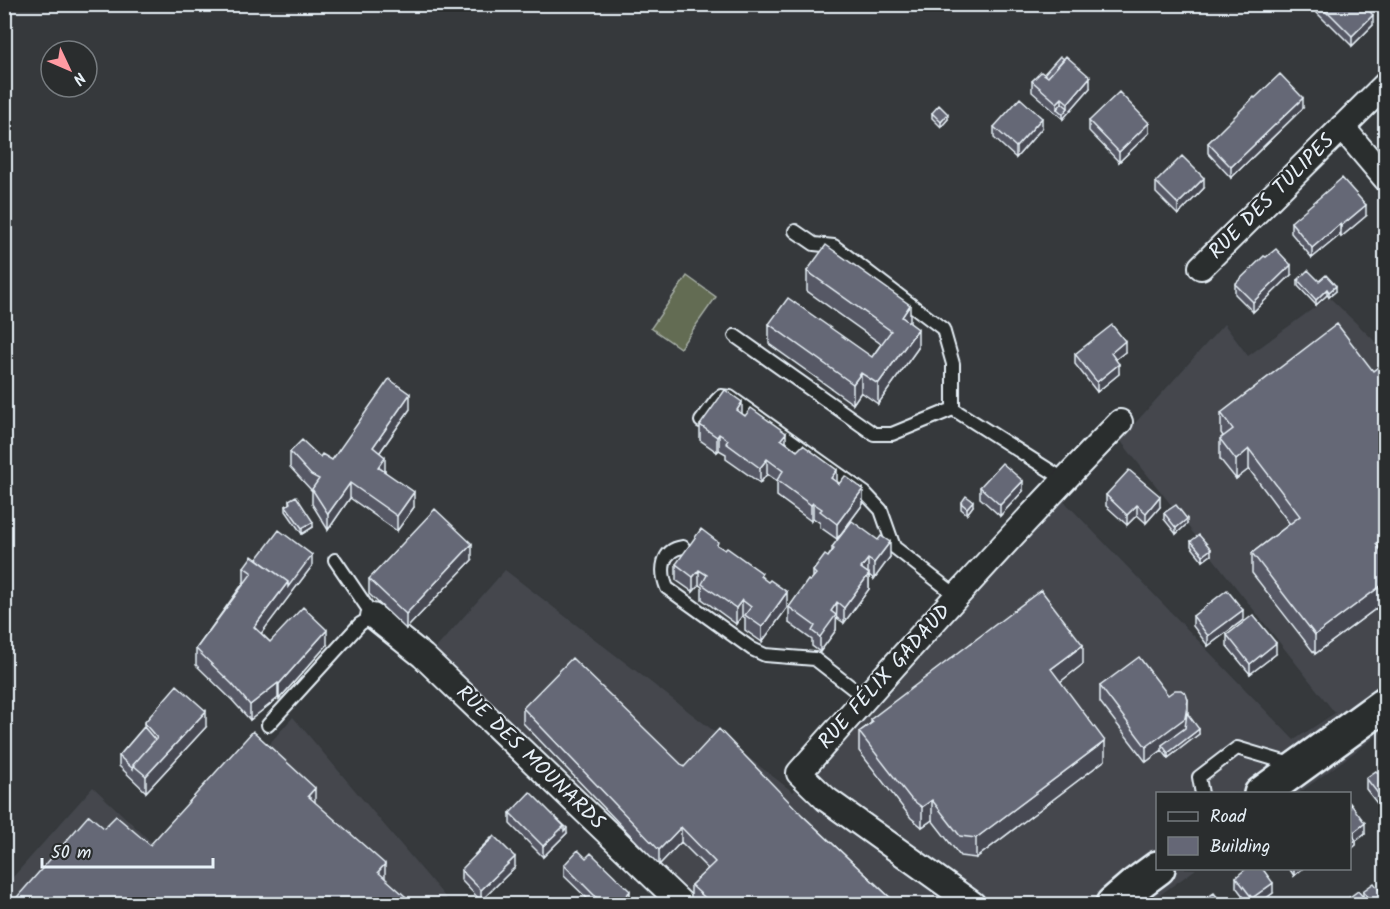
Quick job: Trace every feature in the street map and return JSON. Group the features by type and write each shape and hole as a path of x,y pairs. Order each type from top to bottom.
{"main road":[{"path":"1264,792 1386,703"}],"street":[{"name":"RUE DES TULIPES","path":"1201,267 1386,84"},
{"name":"RUE DES TULIPES","path":"1342,127 1386,179"},
{"name":"RUE FÉLIX GADAUD","path":"973,904 826,799 799,773 957,596 1120,423"},
{"name":"RUE DES MOUNARDS","path":"373,616 423,656 682,904"}],"lane":[{"path":"795,231 814,244 834,246 943,329 953,364 953,410"},
{"path":"735,336 874,434 892,434 953,410"},
{"path":"701,421 722,396 730,397 865,493 881,510 894,547 957,596"},
{"path":"953,410 1065,480"},
{"path":"683,547 676,548 668,554 664,563 662,575 667,588 752,649 765,655 815,659 865,698"},
{"path":"268,725 360,624 373,616 335,560"},
{"path":"1202,792 1199,777 1237,748 1298,766"}],"shaded area":[{"path":"1329,297 1385,351 1385,730 1300,792 1156,792 1156,870 1195,870 1147,904 660,904 422,664 505,570 793,792 1063,500 1294,740 1335,713 1120,440 1224,324 1248,356"},
{"path":"293,717 451,904 5,904 5,886 93,787 168,858"}],"green space":[{"path":"687,276 716,297 680,348 651,328"}],"building":[{"path":"1318,4 1363,4 1373,15 1352,36"},
{"path":"1060,56 1064,59 1048,77 1044,74"},
{"path":"1066,56 1090,77 1068,103 1062,98 1057,103 1032,81 1041,72 1048,77"},
{"path":"1280,74 1303,98 1231,167 1208,143"},
{"path":"1119,92 1149,123 1119,152 1089,121"},
{"path":"1020,98 1042,118 1016,147 994,127"},
{"path":"1062,103 1068,108 1063,114 1057,109"},
{"path":"939,105 948,114 941,122 932,113"},
{"path":"1182,156 1204,178 1178,204 1156,182"},
{"path":"1342,178 1366,205 1312,248 1291,222"},
{"path":"826,245 910,305 902,317 918,329 878,384 861,373 853,384 769,324 788,298 872,357 891,331 807,271"},
{"path":"1276,249 1291,265 1253,302 1235,284 1264,256 1266,257"},
{"path":"1308,270 1319,281 1326,275 1336,286 1329,292 1327,289 1316,300 1298,280"},
{"path":"1386,291 1386,302 1380,296"},
{"path":"1337,324 1373,371 1386,361 1386,537 1376,544 1386,557 1386,582 1315,635 1252,553 1300,516 1249,449 1236,460 1220,439 1233,429 1221,413"},
{"path":"1112,325 1125,341 1111,353 1119,364 1097,382 1075,354"},
{"path":"389,379 410,394 373,447 385,457 378,467 414,492 397,516 350,483 328,514 312,489 319,479 311,475 290,452 302,440 320,457 322,454 332,460"},
{"path":"725,390 742,402 737,410 745,416 751,408 786,433 781,439 797,451 803,445 837,470 831,478 839,484 845,476 863,489 837,524 820,511 822,509 813,503 811,505 777,480 783,471 767,459 760,468 726,443 728,440 719,434 717,437 700,425"},
{"path":"1002,463 1023,481 1000,505 980,487"},
{"path":"1129,470 1160,496 1146,513 1137,505 1127,515 1106,495"},
{"path":"296,496 313,522 302,528 286,506 290,503 289,500"},
{"path":"966,496 973,501 967,508 961,503"},
{"path":"1176,505 1187,519 1176,528 1164,513"},
{"path":"435,509 472,544 406,614 369,579"},
{"path":"852,521 878,540 881,536 890,542 874,563 868,559 861,568 869,574 844,608 837,602 831,611 836,615 820,637 812,631 815,626 789,607 808,580 810,581 816,574 813,571 825,555 828,557 834,549 832,547"},
{"path":"701,529 718,542 717,545 725,550 727,548 762,573 760,576 768,582 770,580 787,592 762,627 745,615 751,607 742,600 736,608 702,584 707,575 699,570 693,577 676,564"},
{"path":"279,530 312,555 288,587 288,582 257,559"},
{"path":"1199,535 1211,549 1203,555 1191,541"},
{"path":"252,556 288,582 254,627 270,642 303,607 327,630 279,684 250,705 196,649 252,573 244,567"},
{"path":"1041,590 1083,645 1051,669 1105,741 976,838 960,836 932,800 922,807 911,799 859,732 873,722 871,719"},
{"path":"1227,590 1243,610 1208,636 1193,616"},
{"path":"1253,615 1276,643 1250,664 1227,635"},
{"path":"1139,657 1168,695 1175,690 1181,690 1186,694 1188,700 1185,718 1146,747 1100,686"},
{"path":"572,658 684,767 719,729 803,816 897,904 712,904 691,885 715,862 681,827 659,850 523,708"},
{"path":"177,685 206,711 146,776 133,765 157,738 144,723"},
{"path":"1187,713 1199,729 1168,753 1162,745 1185,728"},
{"path":"144,727 155,740 133,765 133,769 119,756"},
{"path":"253,731 315,788 308,796 385,864 378,872 414,904 11,904 89,815 104,828 116,816 150,845"},
{"path":"1386,770 1386,804 1366,778 1376,771 1379,774"},
{"path":"530,792 564,826 543,846 510,813"},
{"path":"1351,804 1365,823 1354,832 1351,828"},
{"path":"1351,833 1356,840 1351,843"},
{"path":"494,836 515,857 481,890 461,870"},
{"path":"578,850 586,858 591,853 630,891 626,896 633,903 603,904 564,865"},
{"path":"1245,870 1263,870 1273,883 1252,898 1236,877"},
{"path":"1374,883 1384,896 1372,904 1363,891"},
{"path":"1358,891 1369,904 1355,904 1350,897"},
{"path":"1214,893 1223,904 1197,904"}]}
